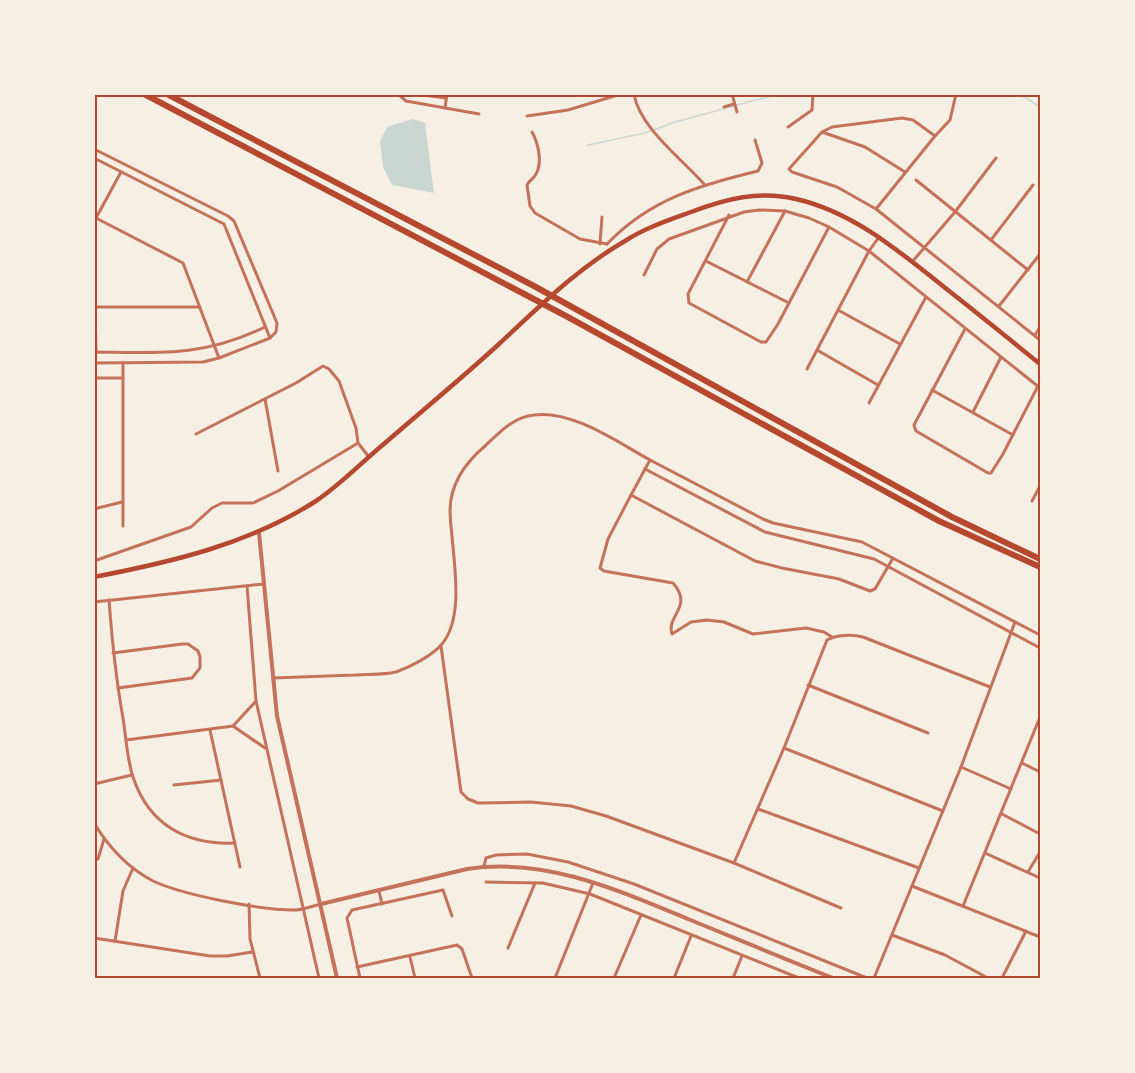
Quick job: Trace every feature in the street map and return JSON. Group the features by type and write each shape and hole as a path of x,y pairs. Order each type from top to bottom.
{"highway":[{"path":"144,94 524,293 939,521 1041,567"},
{"path":"167,94 534,286 952,517 1041,559"}],"main road":[{"path":"94,577 210,550 258,533 318,499 609,247 695,210 733,199 765,195 798,199 846,218 879,237 1041,364"}],"street":[{"path":"398,94 406,101 479,114"},
{"path":"414,94 447,96 446,108"},
{"path":"527,116 568,110 621,94"},
{"path":"634,94 637,107 656,133 672,153 704,184"},
{"path":"732,94 737,112"},
{"path":"788,127 812,110 813,94"},
{"path":"876,209 950,120 956,94"},
{"path":"724,106 734,104"},
{"path":"935,136 908,118 837,126 822,132 791,165 790,171 837,187 876,209 1041,340"},
{"path":"532,132 539,160 535,177 527,185 532,209 544,219 580,239 609,247 623,228 644,212 704,184 760,169 762,163 755,140"},
{"path":"822,132 865,147 905,172"},
{"path":"94,149 234,221 277,323 276,332 270,338 203,362 94,363"},
{"path":"94,158 224,224 270,338"},
{"path":"912,262 955,212 996,158"},
{"path":"122,172 95,218 183,263 219,358"},
{"path":"916,180 1028,270"},
{"path":"991,240 1033,185"},
{"path":"644,275 662,243 729,216 759,210 785,211 829,227 869,251 926,296 966,328 1001,357 1039,387 991,473 977,467 914,428 966,328"},
{"path":"747,282 785,211"},
{"path":"729,216 688,294 689,303 761,342 766,342 778,324 829,227"},
{"path":"600,244 602,217"},
{"path":"807,369 869,251 879,237"},
{"path":"999,306 1041,254"},
{"path":"706,261 789,303"},
{"path":"869,403 926,296"},
{"path":"200,307 95,307 95,352 177,353 216,347 243,338 265,327"},
{"path":"838,310 901,344"},
{"path":"1035,335 1041,327"},
{"path":"817,350 879,385"},
{"path":"973,412 1001,357"},
{"path":"123,363 123,526"},
{"path":"196,434 296,383 319,367 325,367 339,381 356,428 358,443 369,457"},
{"path":"94,378 123,378"},
{"path":"932,390 1013,435"},
{"path":"265,399 278,471"},
{"path":"272,678 395,672 441,646 450,632 455,609 451,498 460,473 479,450 512,422 528,416 544,414 578,422 762,519 862,542 1041,635"},
{"path":"94,561 190,527 212,508 222,503 253,503 278,491 358,443"},
{"path":"650,460 608,539 600,568 604,571 674,583 679,589 682,600 672,624 672,634 692,622 707,620 724,622 753,634 806,628 824,632 832,637"},
{"path":"645,469 765,532 866,556 1041,648"},
{"path":"1032,501 1041,486"},
{"path":"632,495 755,561 839,579 872,591 893,558"},
{"path":"94,509 123,502"},
{"path":"258,533 277,716 337,978"},
{"path":"94,602 264,585"},
{"path":"247,586 256,701 319,978"},
{"path":"109,600 113,653 126,740 132,775 140,795 150,811 182,835 217,844 235,843"},
{"path":"874,978 961,767 1016,622"},
{"path":"734,863 784,748 824,644 832,637 850,635 863,637 990,687"},
{"path":"113,653 182,644 194,647 200,657 200,668 192,678 118,688"},
{"path":"441,646 461,792 468,799 478,803 531,802 571,806 606,816 734,863 841,908"},
{"path":"808,685 928,733"},
{"path":"126,740 233,726 256,701"},
{"path":"963,906 1041,717"},
{"path":"233,726 266,749"},
{"path":"210,729 240,867"},
{"path":"784,748 943,810"},
{"path":"1022,763 1041,772"},
{"path":"961,767 1011,789"},
{"path":"94,784 132,775"},
{"path":"174,785 221,780"},
{"path":"758,809 920,868"},
{"path":"1002,814 1041,834"},
{"path":"94,823 104,839 133,868 153,881 249,904 283,909 303,909 484,866 530,867 594,882 833,978"},
{"path":"94,861 98,859 104,839"},
{"path":"1028,872 1041,852"},
{"path":"985,853 1041,878"},
{"path":"484,866 486,858 496,855 538,855 568,862 634,884 867,978"},
{"path":"115,941 123,891 133,868"},
{"path":"486,882 535,883 590,894 799,978"},
{"path":"555,978 594,882"},
{"path":"508,948 535,883"},
{"path":"912,886 1041,937"},
{"path":"379,890 382,903"},
{"path":"360,978 347,916 352,910 443,890 452,916"},
{"path":"249,904 252,952 260,978"},
{"path":"614,978 641,915"},
{"path":"1002,978 1026,931"},
{"path":"674,978 691,935"},
{"path":"892,935 945,955 988,978"},
{"path":"94,938 210,956 252,952"},
{"path":"357,967 459,946 472,978"},
{"path":"410,956 415,978"},
{"path":"733,978 742,956"}],"shaded area":[{"path":"413,119 425,123 434,193 392,185 383,167 380,141 387,127"}],"waterway":[{"path":"737,105 779,94"},
{"path":"1013,94 1026,98 1040,107"},
{"path":"588,145 645,133 675,122 734,106"}]}
